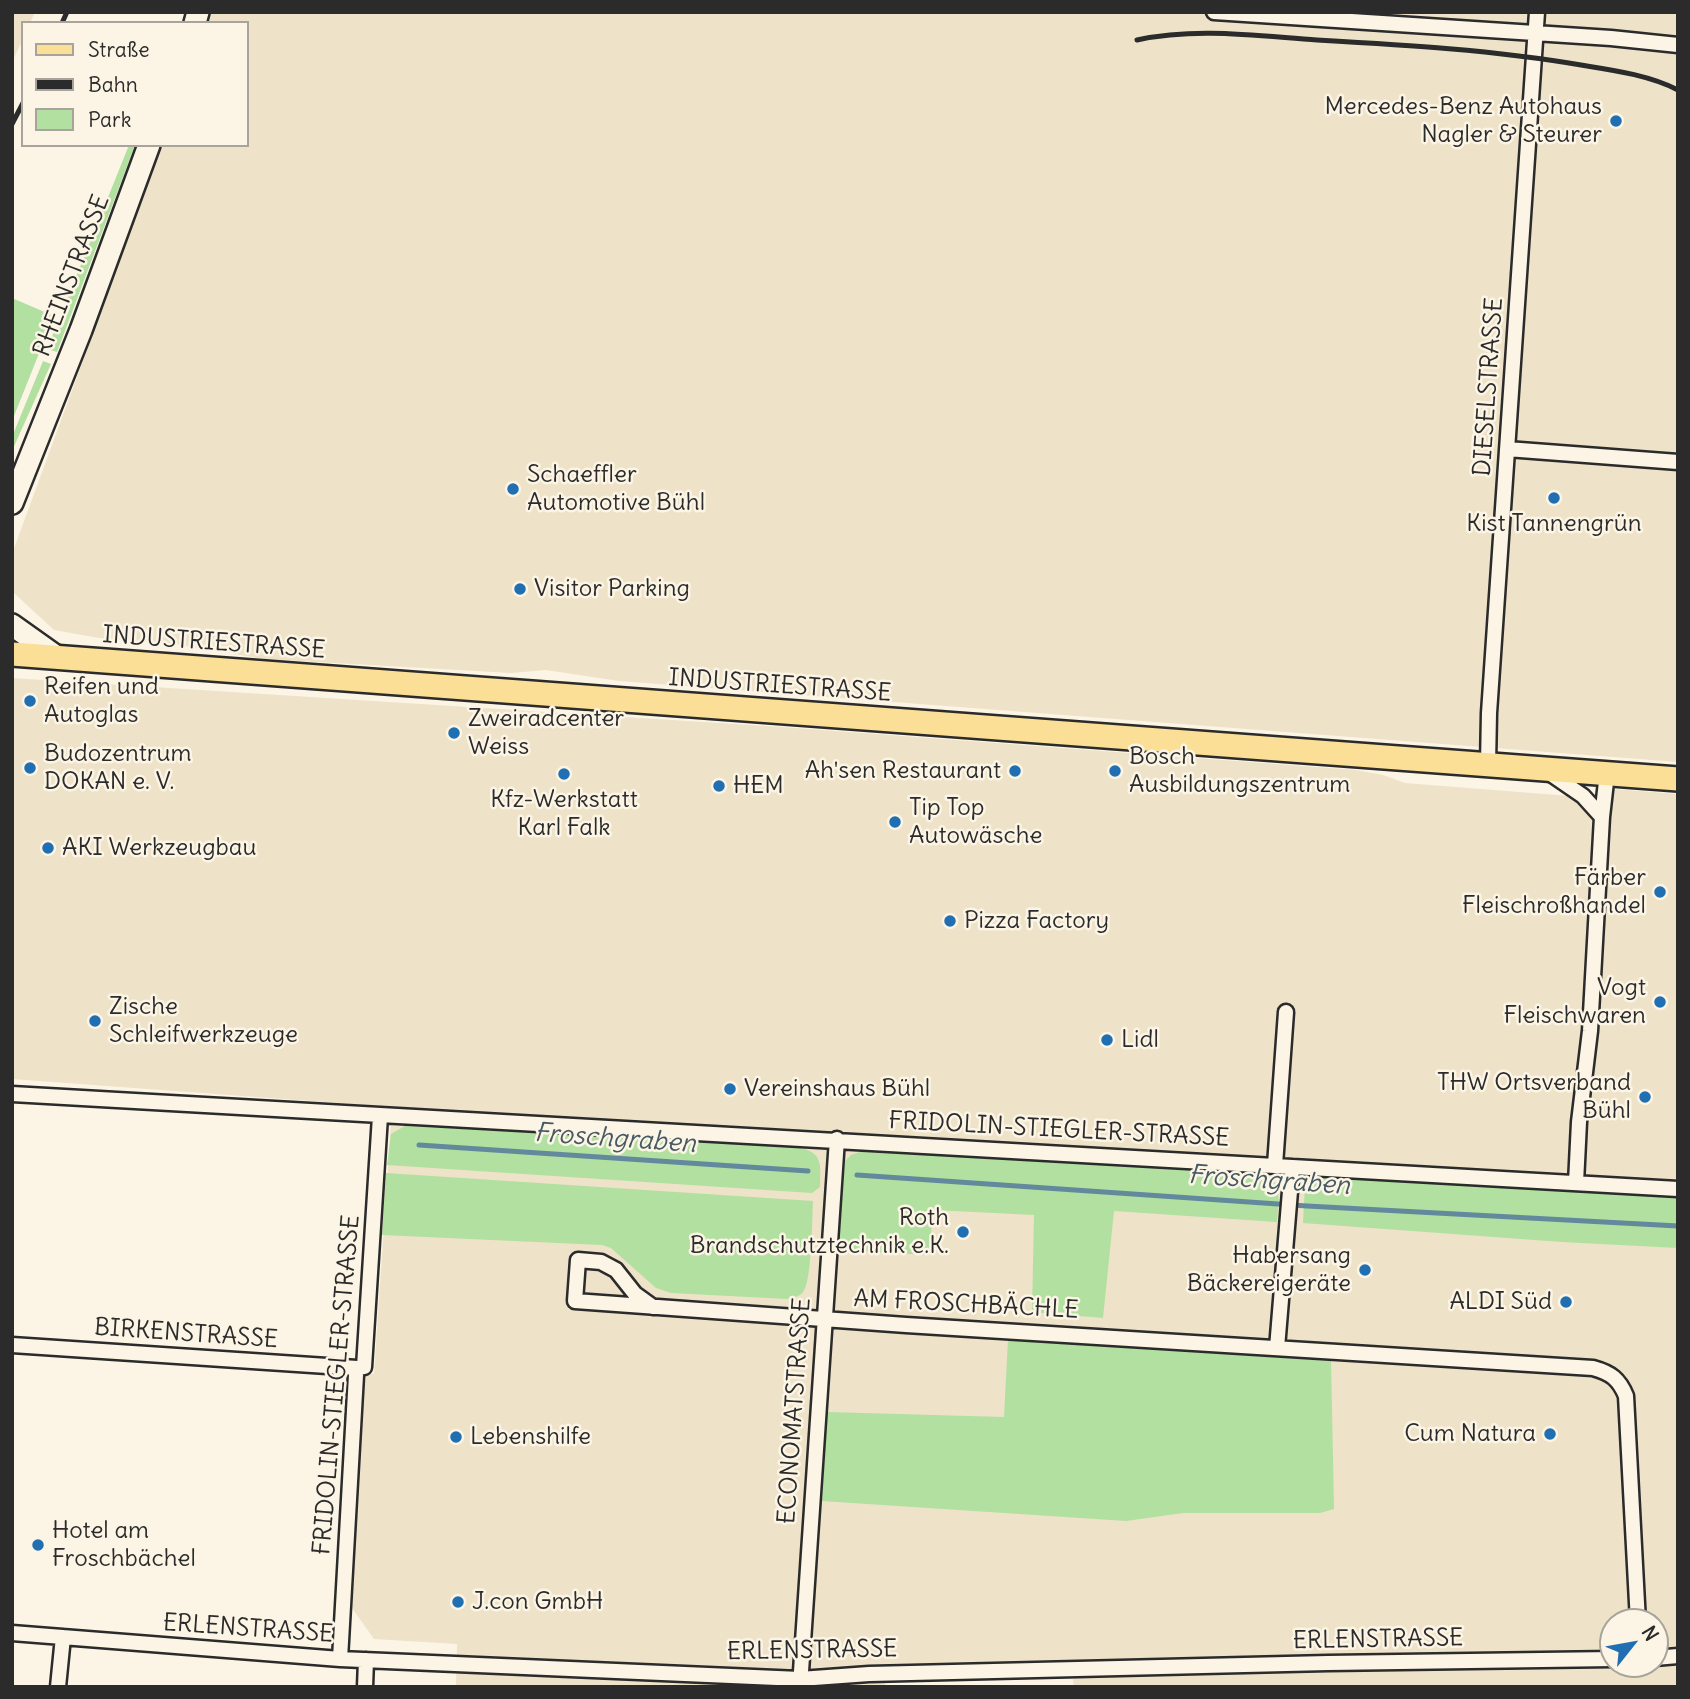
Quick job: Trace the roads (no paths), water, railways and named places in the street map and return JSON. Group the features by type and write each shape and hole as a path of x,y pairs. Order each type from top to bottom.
{"main road":[{"name":"INDUSTRIESTRASSE","path":"12,654 1678,779"}],"street":[{"path":"1213,12 1611,38 1678,46"},
{"name":"DIESELSTRASSE","path":"1488,764 1537,12"},
{"name":"RHEINSTRASSE","path":"12,503 81,330 148,147"},
{"path":"1507,449 1678,462"},
{"path":"12,625 57,657"},
{"name":"INDUSTRIESTRASSE","path":"1544,769 1583,796 1602,817"},
{"path":"1576,1183 1579,1122 1590,1031 1607,773"},
{"path":"1275,1165 1286,1012"},
{"name":"FRIDOLIN-STIEGLER-STRASSE","path":"12,1094 1678,1189"},
{"name":"FRIDOLIN-STIEGLER-STRASSE","path":"340,1659 357,1368 364,1367 380,1116"},
{"name":"ECONOMATSTRASSE","path":"800,1683 836,1139"},
{"path":"1277,1348 1292,1167"},
{"name":"AM FROSCHBÄCHLE","path":"653,1307 635,1294 616,1270 601,1262 578,1260 575,1301 653,1307 825,1319 1593,1368 1609,1373 1621,1383 1626,1396 1637,1608"},
{"name":"BIRKENSTRASSE","path":"12,1345 357,1368"},
{"name":"ERLENSTRASSE","path":"12,1633 340,1659 800,1683 869,1674 1315,1663 1599,1660"},
{"path":"58,1687 63,1637"},
{"path":"365,1687 366,1660"}],"waterway":[{"name":"Froschgraben","path":"419,1145 808,1171"},
{"name":"Froschgraben","path":"857,1175 1307,1206 1678,1226"}],"railway":[{"path":"63,21 67,12"},
{"path":"1137,40 1204,33 1515,55 1618,71 1655,80 1678,90"},
{"path":"12,124 21,107"}],"place":[{"name":"Mercedes-Benz Autohaus Nagler & Steurer","path":"1616,121"},
{"name":"Schaeffler Automotive Bühl","path":"513,489"},
{"name":"Kist Tannengrün","path":"1554,498"},
{"name":"Visitor Parking","path":"520,589"},
{"name":"Reifen und Autoglas","path":"30,701"},
{"name":"Zweiradcenter Weiss","path":"454,733"},
{"name":"Budozentrum DOKAN e. V.","path":"30,768"},
{"name":"Ah'sen Restaurant","path":"1015,771"},
{"name":"Bosch Ausbildungszentrum","path":"1115,771"},
{"name":"Kfz-Werkstatt Karl Falk","path":"564,774"},
{"name":"HEM","path":"719,786"},
{"name":"Tip Top Autowäsche","path":"895,822"},
{"name":"AKI Werkzeugbau","path":"48,848"},
{"name":"Färber Fleischroßhandel","path":"1660,892"},
{"name":"Pizza Factory","path":"950,921"},
{"name":"Vogt Fleischwaren","path":"1660,1002"},
{"name":"Zische Schleifwerkzeuge","path":"95,1021"},
{"name":"Lidl","path":"1107,1040"},
{"name":"Vereinshaus Bühl","path":"730,1089"},
{"name":"THW Ortsverband Bühl","path":"1645,1097"},
{"name":"Roth Brandschutztechnik e.K.","path":"963,1232"},
{"name":"Habersang Bäckereigeräte","path":"1365,1270"},
{"name":"ALDI Süd","path":"1566,1302"},
{"name":"Cum Natura","path":"1550,1434"},
{"name":"Lebenshilfe","path":"456,1437"},
{"name":"Hotel am Froschbächel","path":"38,1545"},
{"name":"J.con GmbH","path":"458,1602"}]}
